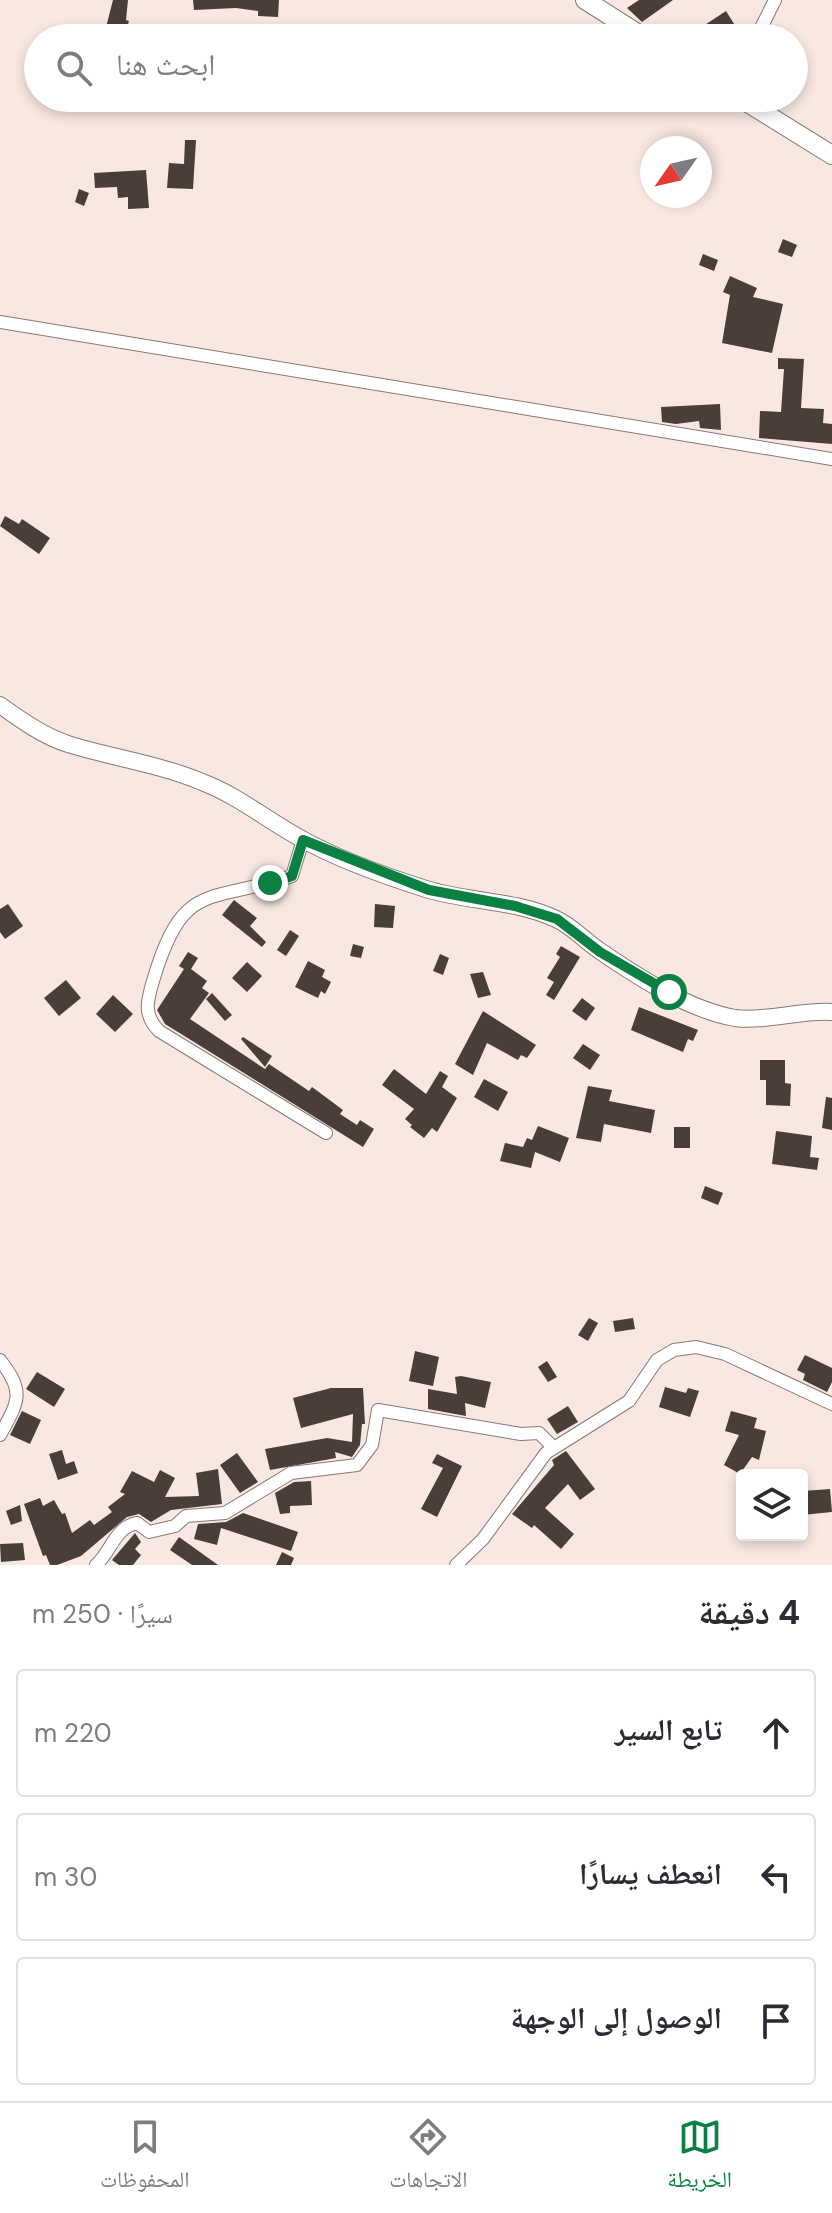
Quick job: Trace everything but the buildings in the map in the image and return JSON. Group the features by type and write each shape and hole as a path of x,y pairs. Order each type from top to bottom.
{"main road":[{"path":"585,0 623,24"},
{"path":"763,112 832,155"}],"street":[{"path":"763,24 775,0"},
{"path":"0,322 832,459"},
{"path":"0,705 26,724 66,744 141,761 204,782 251,806 303,840 429,890 515,906 557,919 600,952 669,992 737,1018 832,1012"},
{"path":"303,840 292,876 219,892 197,903 175,922 165,940 147,1002 148,1021 159,1031 326,1133"},
{"path":"456,1565 483,1539 553,1447 629,1401 657,1360 674,1350 696,1347 725,1354 832,1404"},
{"path":"0,1360 15,1379 19,1396 0,1435"},
{"path":"96,1565 107,1555 116,1536 130,1525 137,1523 149,1532 163,1530 175,1526 186,1516 225,1513 291,1473 357,1465 372,1445 378,1410 521,1434 539,1433 553,1447"}],"route":[{"path":"270,883 292,876 303,840 429,890 515,906 557,919 600,952 669,992"}]}
